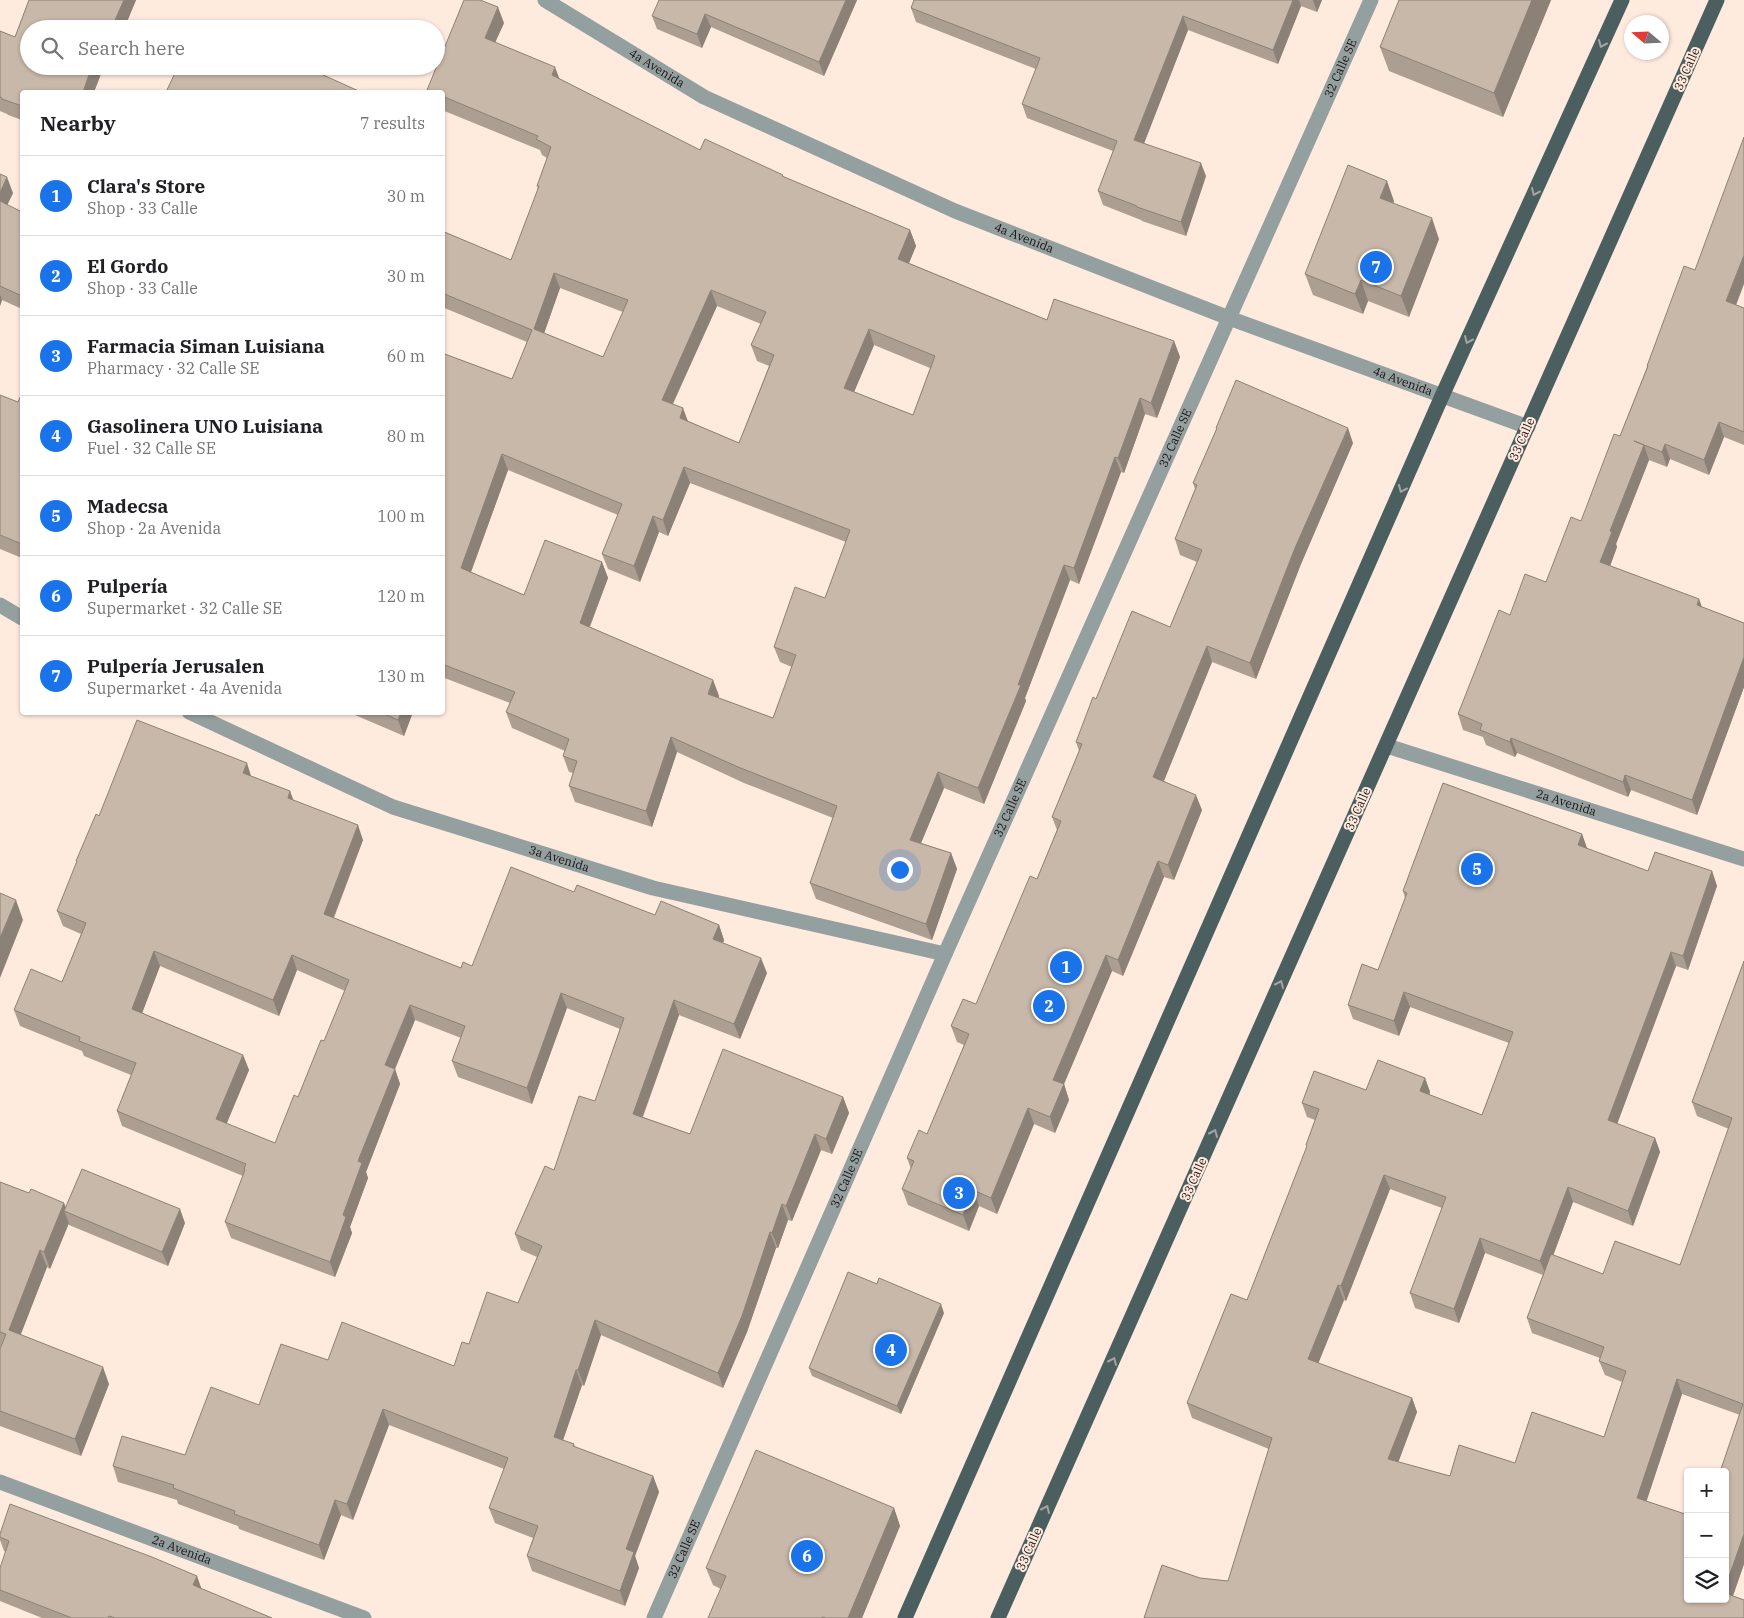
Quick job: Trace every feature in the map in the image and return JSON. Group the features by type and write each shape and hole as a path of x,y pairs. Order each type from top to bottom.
{"main road":[{"path":"905,1618 1442,396 1622,0"},
{"name":"33 Calle","path":"998,1618 1718,0"}],"street":[{"name":"4a Avenida","path":"545,0 704,97 955,211 1229,318 1528,427"},
{"name":"32 Calle SE","path":"654,1618 945,954 1371,0"},
{"path":"0,605 20,617"},
{"name":"3a Avenida","path":"195,715 393,807 653,888 945,954"},
{"name":"2a Avenida","path":"1387,746 1744,859"},
{"name":"2a Avenida","path":"0,1482 364,1618"}],"building":[{"path":"29,0 124,0 115,20 21,20"},
{"path":"464,0 480,0 498,7 485,38 555,67 552,75 700,150 705,139 782,176 910,230 898,259 1047,320 1054,299 1174,341 1151,403 1140,398 1118,458 1115,457 1074,568 1064,565 1018,685 1021,685 978,788 938,772 910,840 951,853 926,924 810,883 837,806 738,767 671,737 646,811 569,786 577,761 563,756 569,739 506,712 515,692 445,665 445,354 512,379 532,330 445,294 445,232 511,260 539,186 537,186 551,147 536,139 538,136 445,97 445,90 427,90 433,75 445,75 445,46","holes":["554,273 628,300 603,357 534,329","711,290 766,312 751,345 774,355 739,443 680,418 683,408 662,400","869,329 935,356 913,415 844,388","502,454 622,504 602,554 634,566 653,516 663,520 684,467 850,530 825,598 795,587 774,647 796,655 773,718 708,694 713,680 580,623 602,562 545,540 524,595 461,568"]},
{"path":"659,0 846,0 819,62 705,14 697,34 652,16"},
{"path":"914,0 1293,0 1273,50 1183,16 1134,140 1201,163 1181,222 1098,191 1117,141 1022,104 1040,58 911,8"},
{"path":"1399,0 1532,0 1494,93 1380,47"},
{"path":"20,24 20,75 89,75 84,90 20,90 20,105 2,99 0,97 0,31 15,37"},
{"path":"174,75 323,75 357,90 167,90"},
{"path":"1744,137 1744,255 1726,301 1744,308 1744,432 1719,422 1704,460 1665,444 1662,452 1634,441 1644,445 1610,531 1612,532 1600,562 1699,599 1697,605 1744,623 1744,657 1692,800 1625,775 1623,782 1511,738 1510,742 1480,730 1482,724 1458,714 1499,610 1510,615 1525,574 1546,582 1571,517 1581,521 1614,434 1620,436 1648,366 1684,266 1695,270"},
{"path":"1348,165 1387,181 1380,198 1432,218 1401,296 1361,280 1355,294 1305,274"},
{"path":"0,174 7,177 0,193"},
{"path":"0,201 20,211 20,295 0,286"},
{"path":"1236,380 1348,428 1295,548 1250,663 1207,646 1153,777 1196,795 1168,865 1158,861 1118,960 1106,955 1053,1080 1064,1084 1050,1117 1028,1108 991,1198 973,1190 963,1215 902,1189 914,1161 907,1158 919,1130 927,1134 969,1034 951,1026 963,999 976,1004 1030,876 1037,879 1061,821 1052,817 1082,744 1076,742 1093,697 1096,699 1132,611 1170,627 1202,550 1175,539 1197,485 1193,483"},
{"path":"0,395 18,402 20,398 20,543 0,535"},
{"path":"387,715 400,715 398,720"},
{"path":"137,720 247,763 243,773 290,791 288,798 358,825 324,914 461,968 463,962 472,966 511,867 574,892 577,885 655,915 661,901 719,925 713,939 761,958 734,1024 674,1000 633,1114 690,1134 723,1049 843,1097 826,1139 815,1134 786,1206 782,1204 772,1233 770,1232 742,1316 718,1373 595,1320 554,1437 653,1476 626,1549 634,1552 620,1591 527,1556 538,1526 489,1508 508,1458 383,1409 347,1504 335,1500 319,1545 234,1514 235,1511 173,1488 174,1485 113,1466 122,1436 185,1455 211,1387 259,1405 281,1344 328,1360 342,1322 454,1366 462,1342 469,1344 487,1292 518,1303 542,1246 515,1234 545,1166 554,1170 579,1096 595,1101 624,1018 561,993 527,1088 452,1061 465,1026 410,1005 385,1065 395,1069 358,1161 362,1163 343,1215 346,1217 330,1262 225,1222 246,1164 117,1111 136,1063 79,1041 80,1037 14,1010 31,969 62,982 86,923 57,911 96,814 99,816","holes":["154,951 273,1000 292,955 349,980 324,1041 321,1040 298,1097 294,1095 275,1143 216,1119 243,1055 132,1009"]},
{"path":"1443,783 1582,834 1578,845 1648,871 1655,852 1712,871 1683,956 1671,952 1608,1120 1655,1138 1628,1211 1568,1187 1540,1261 1480,1238 1454,1309 1410,1293 1446,1197 1384,1175 1341,1286 1338,1285 1308,1359 1412,1398 1388,1459 1450,1476 1459,1445 1515,1463 1532,1412 1604,1437 1626,1371 1599,1361 1604,1347 1527,1318 1551,1254 1603,1274 1615,1241 1680,1265 1732,1118 1692,1102 1744,961 1744,1534 1729,1577 1729,1468 1721,1468 1743,1404 1677,1379 1637,1498 1684,1514 1684,1603 1729,1603 1729,1594 1744,1600 1744,1618 1144,1618 1162,1565 1200,1578 1228,1581 1272,1438 1187,1403 1231,1294 1247,1300 1307,1146 1319,1109 1302,1103 1314,1071 1366,1090 1378,1060 1425,1078 1420,1091 1482,1115 1513,1032 1404,992 1394,1021 1348,1005 1362,964 1378,970 1407,893 1403,891"},
{"path":"0,893 16,900 0,938"},
{"path":"82,1169 180,1209 162,1252 64,1211"},
{"path":"0,1182 29,1193 31,1189 64,1203 44,1252 40,1250 9,1330 103,1367 75,1439 0,1411 0,1349 6,1334 0,1332"},
{"path":"848,1272 877,1284 879,1278 941,1304 897,1406 809,1368"},
{"path":"756,1450 894,1508 848,1618 708,1618 726,1576 706,1568"},
{"path":"10,1504 152,1557 197,1576 193,1585 272,1618 115,1618 109,1616 108,1618 72,1618 0,1590 0,1568 9,1541 0,1537 0,1534"}],"place":[{"name":"Pulpería Jerusalen","path":"1376,267"},
{"name":"Madecsa","path":"1477,869"},
{"name":"Clara's Store","path":"1066,967"},
{"name":"El Gordo","path":"1049,1006"},
{"name":"Farmacia Siman Luisiana","path":"959,1193"},
{"name":"Gasolinera UNO Luisiana","path":"891,1350"},
{"name":"Pulpería","path":"807,1556"}]}
